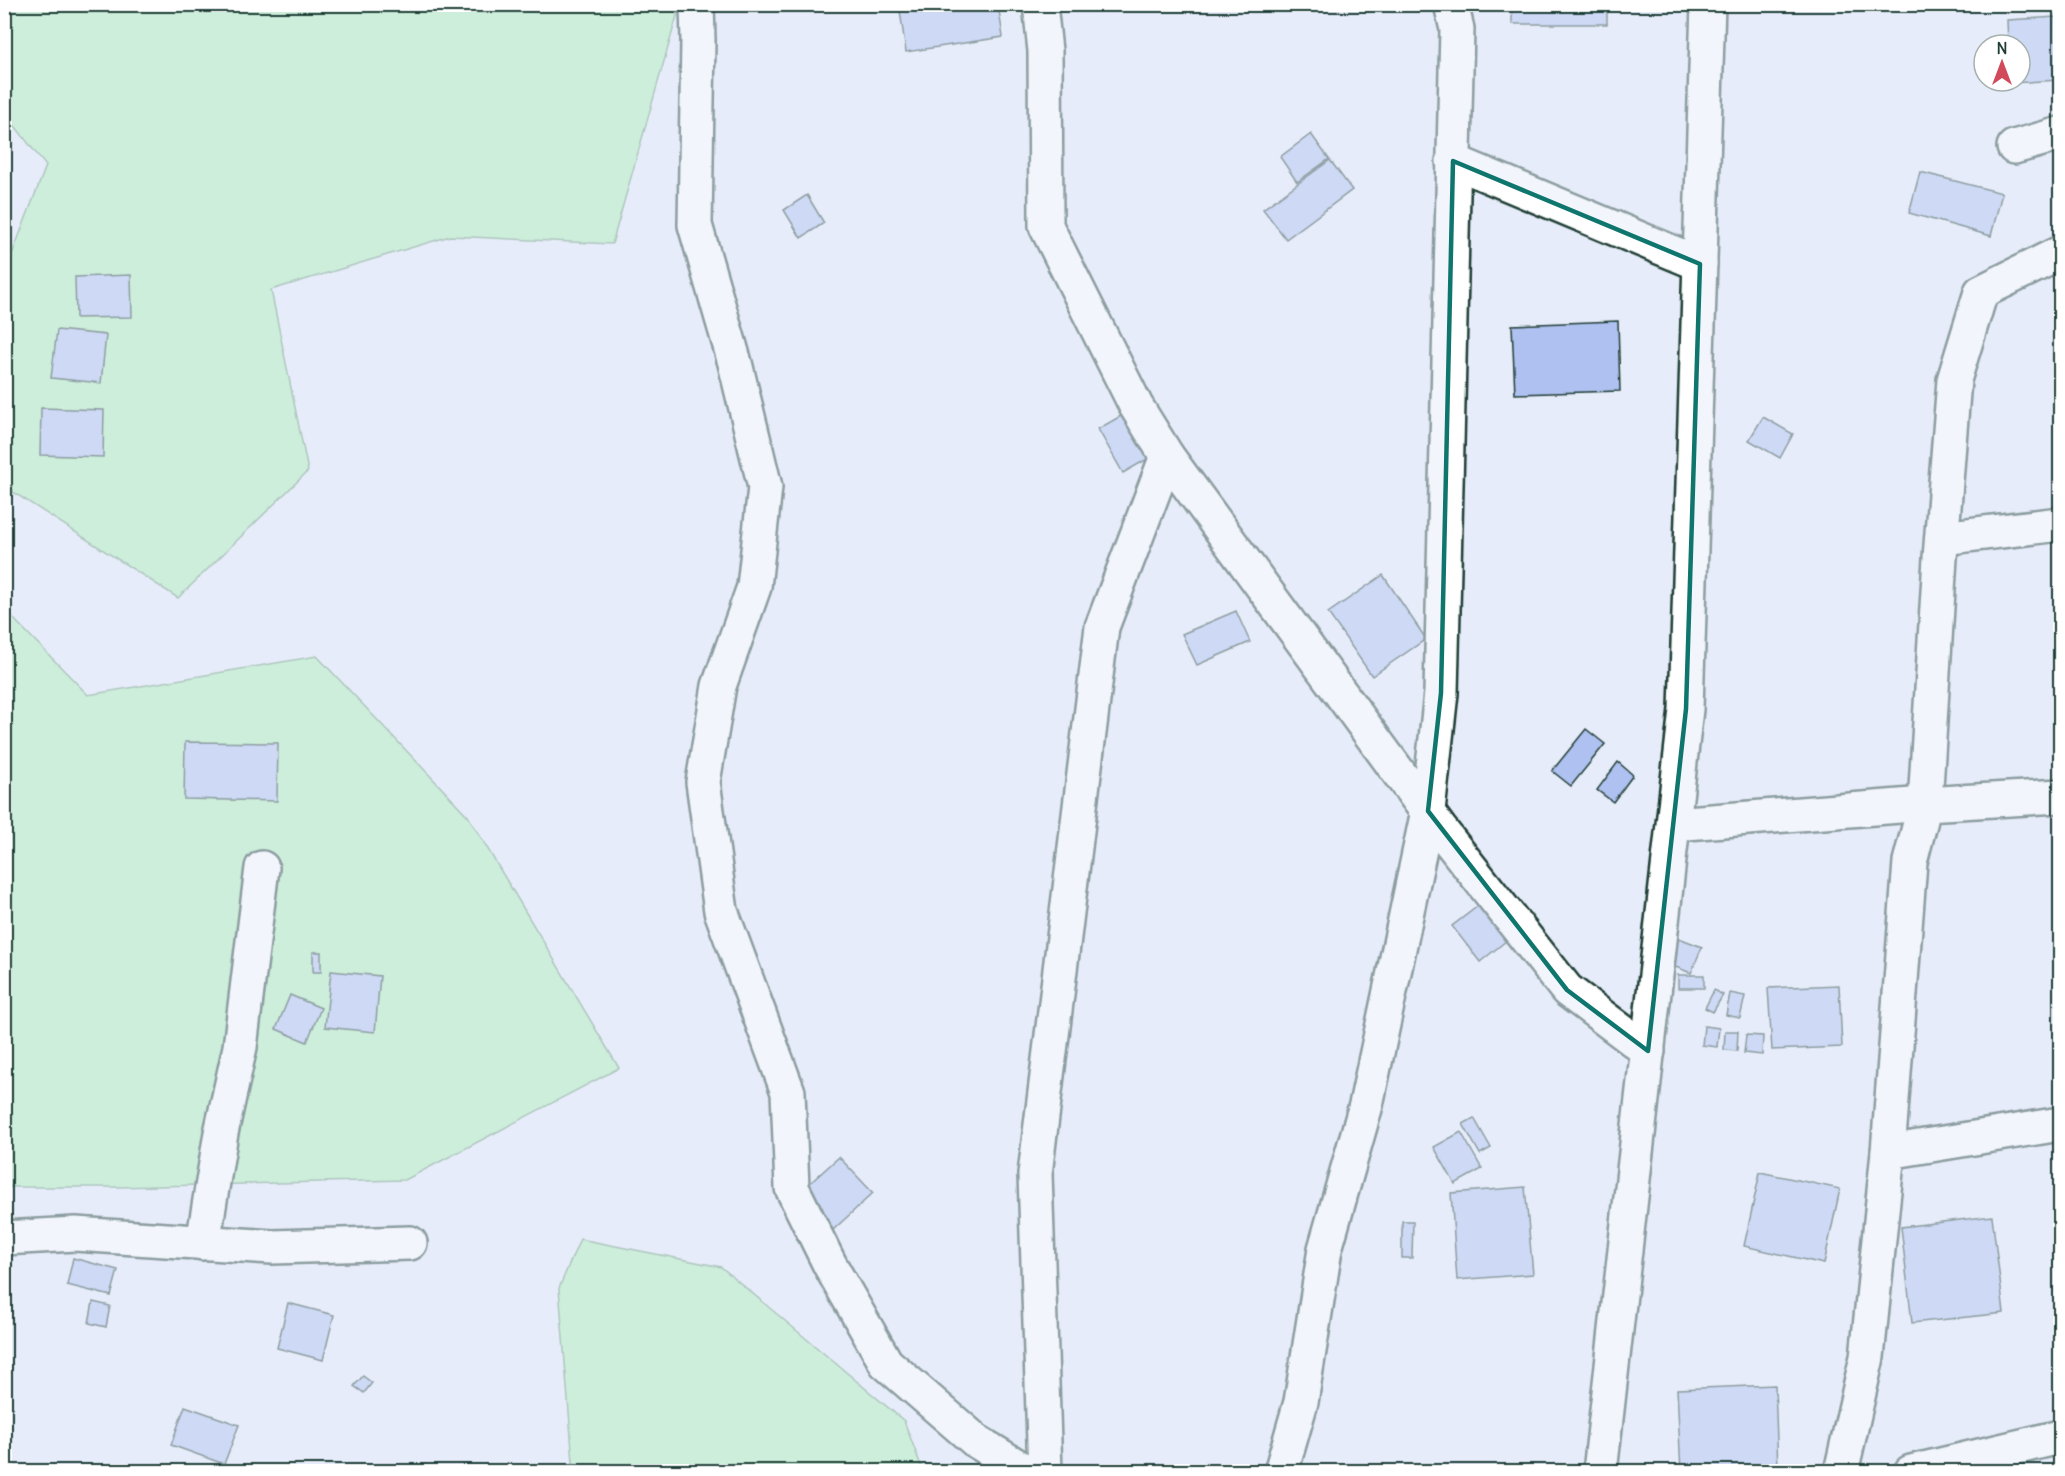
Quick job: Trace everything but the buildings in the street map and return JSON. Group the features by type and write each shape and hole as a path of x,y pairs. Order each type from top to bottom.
{"street":[{"path":"697,4 695,225 735,363 765,487 754,586 719,686 703,782 721,911 788,1092 792,1188 830,1265 886,1363 976,1442 1027,1472"},
{"path":"1041,4 1045,51 1046,226 1136,406 1167,456 1440,829 1567,990 1648,1051"},
{"path":"1281,1472 1301,1402 1325,1249 1366,1106 1428,811 1441,693 1457,29 1451,4"},
{"path":"1600,1472 1686,709 1708,4"},
{"path":"2014,147 2061,134"},
{"path":"1453,161 1700,264"},
{"path":"1840,1472 1867,1358 1888,1152 1910,862 1925,804 1954,380 1981,292 2061,253"},
{"path":"1045,1472 1037,1162 1102,627 1167,456"},
{"path":"1942,538 2061,524"},
{"path":"1674,824 1925,804 2061,796"},
{"path":"203,1243 221,1133 240,1047 262,868"},
{"path":"1888,1152 2061,1124"},
{"path":"4,1238 75,1234 272,1247 410,1243"},
{"path":"1911,1472 2061,1437"}],"highlighted area":[{"path":"1453,161 1700,264 1686,709 1648,1051 1567,990 1428,811 1441,693"}],"green space":[{"path":"5,5 680,5 612,244 450,236 271,290 308,471 178,598 13,492 4,454 4,275 46,166 5,113"},
{"path":"4,609 88,695 317,656 468,816 619,1068 405,1180 116,1187 5,1187"},
{"path":"580,1239 721,1267 904,1421 923,1471 575,1471 559,1288"}]}
